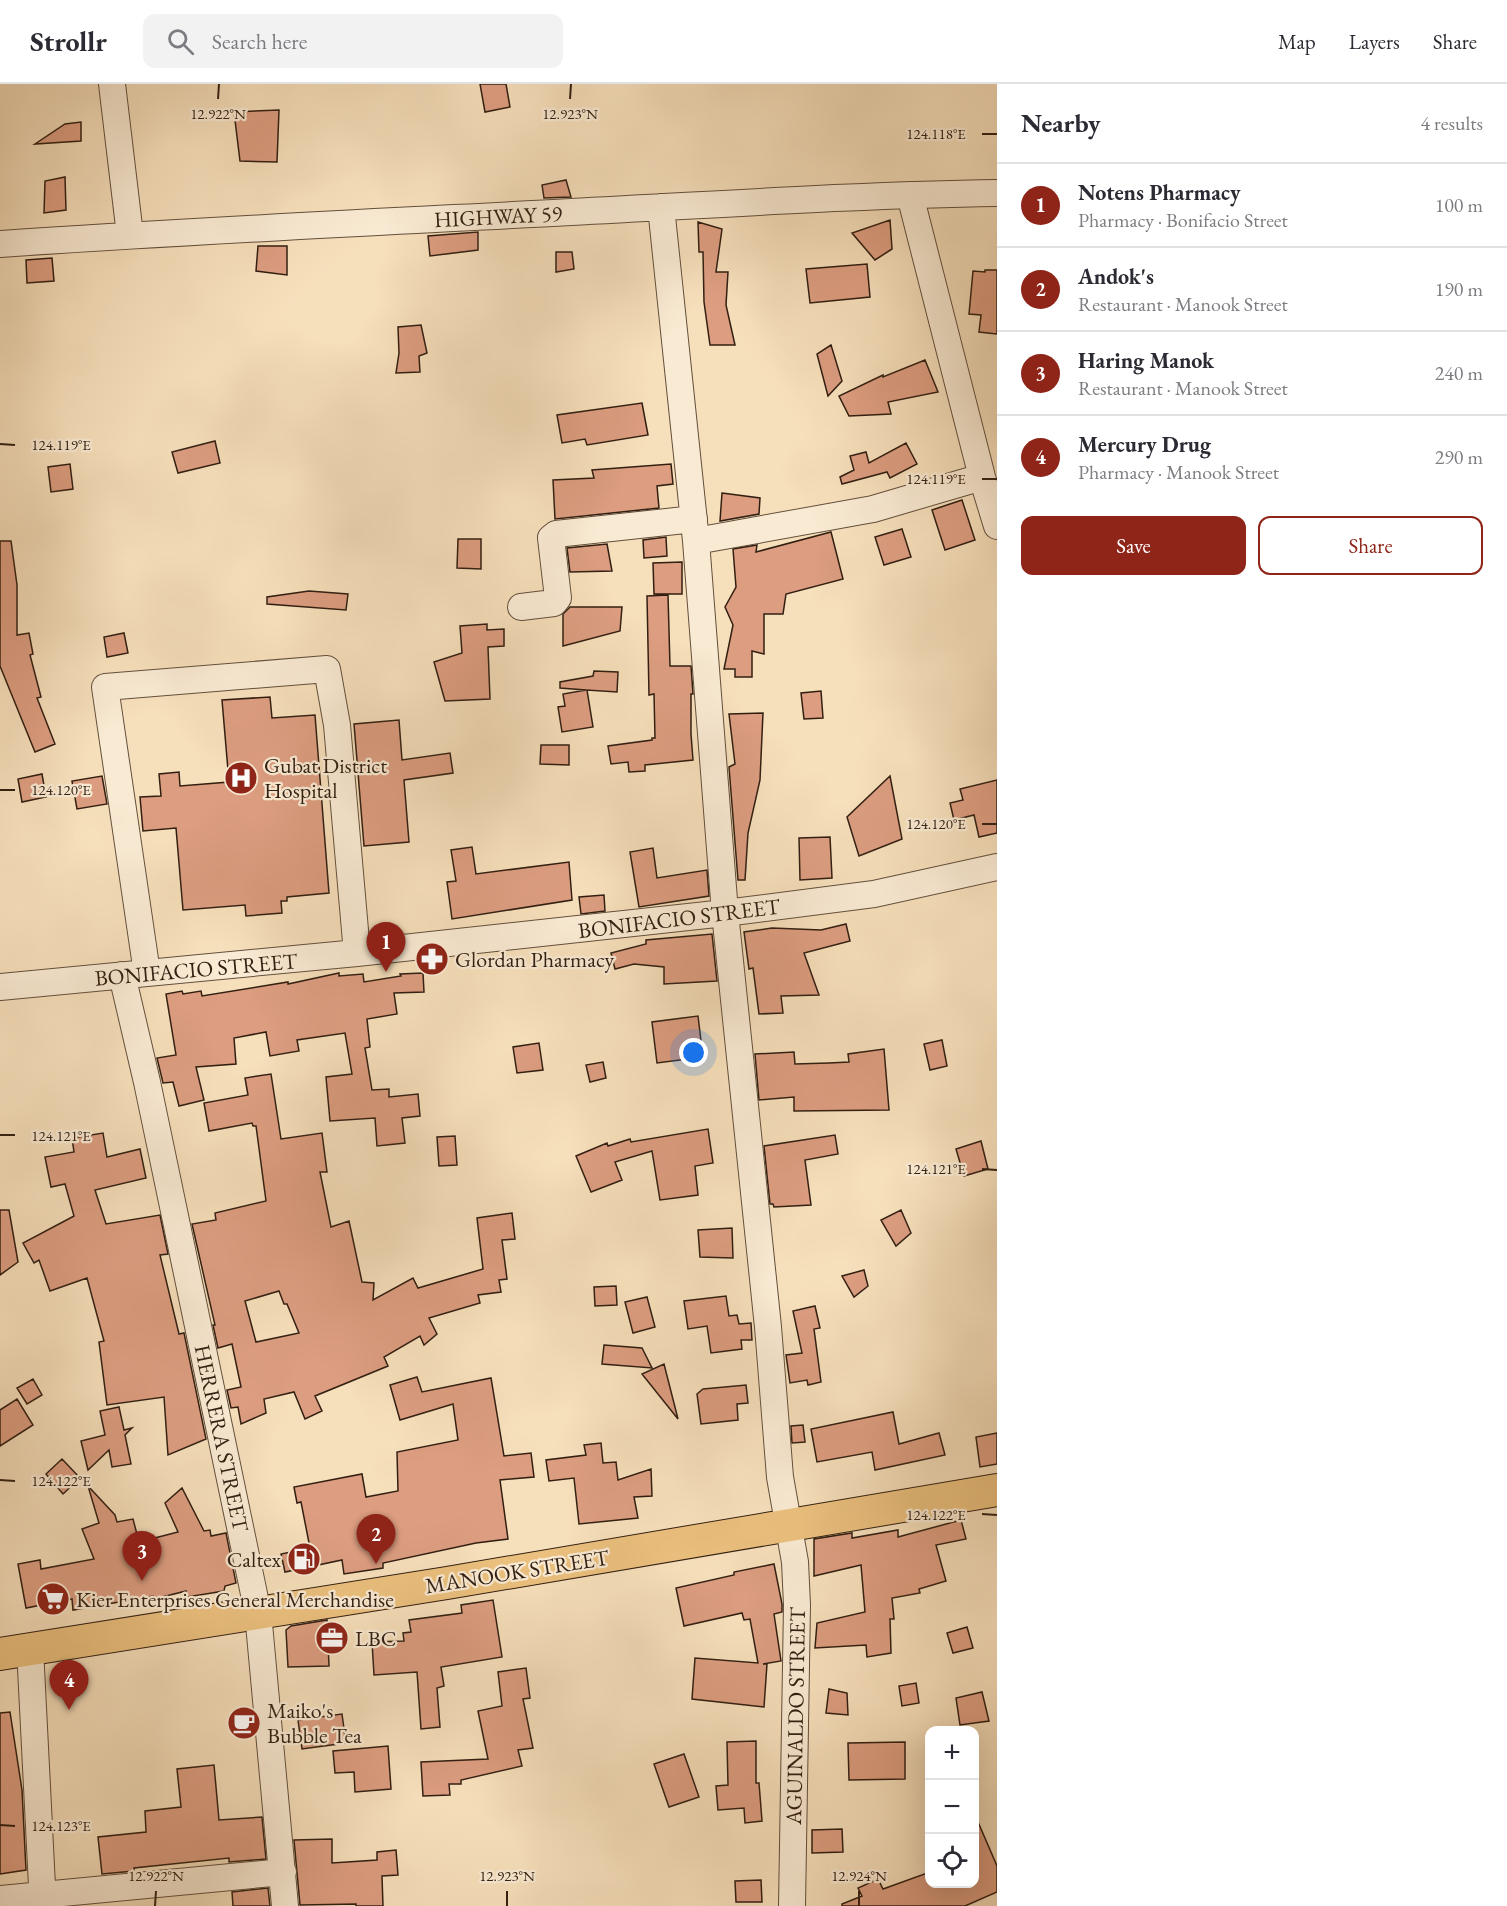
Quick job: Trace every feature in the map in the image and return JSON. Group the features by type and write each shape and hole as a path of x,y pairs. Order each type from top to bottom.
{"main road":[{"name":"MANOOK STREET","path":"0,1654 447,1583 997,1490"}],"street":[{"path":"112,84 130,235"},
{"name":"HIGHWAY 59","path":"0,244 661,207 910,195 997,194"},
{"path":"910,195 982,477 997,526"},
{"name":"AGUINALDO STREET","path":"661,207 695,530 725,913 768,1327 780,1477 795,1562 797,1605 792,1906"},
{"path":"521,607 554,603 558,598 551,538 556,534 695,530 873,509 982,477"},
{"path":"147,973 105,687 327,669 337,725 357,953"},
{"name":"BONIFACIO STREET","path":"0,987 357,953 725,913 874,894 997,867"},
{"name":"HERRERA STREET","path":"122,975 147,1082 258,1613 285,1906"},
{"path":"30,1648 43,1900"},
{"path":"0,1899 43,1900 283,1872"}],"building":[{"path":"480,84 506,84 510,107 485,112"},
{"path":"279,110 277,162 240,161 234,112"},
{"path":"81,122 81,141 35,144 65,124"},
{"path":"65,177 66,210 44,213 45,181"},
{"path":"566,180 571,197 544,198 542,185"},
{"path":"890,220 892,249 875,260 852,233"},
{"path":"698,222 722,229 716,272 728,272 726,305 735,345 710,345 704,302 703,252 699,252"},
{"path":"478,232 478,250 430,256 428,236"},
{"path":"258,246 287,246 287,275 256,271"},
{"path":"556,252 572,252 574,269 556,272"},
{"path":"52,258 54,281 27,283 26,260"},
{"path":"867,264 870,297 810,303 806,269"},
{"path":"985,270 997,270 997,334 979,332 981,315 969,314 973,271 985,272"},
{"path":"421,325 427,353 419,356 420,372 396,373 399,353 398,327"},
{"path":"831,345 842,381 828,396 817,354"},
{"path":"925,360 938,392 888,402 891,414 849,416 839,396 883,375 883,377"},
{"path":"642,403 648,435 587,445 585,439 562,443 557,415"},
{"path":"215,441 220,463 178,473 172,452"},
{"path":"906,443 917,464 890,478 887,472 842,484 840,477 854,470 850,456 866,452 869,463"},
{"path":"70,464 73,489 51,492 48,467"},
{"path":"671,464 673,484 657,486 659,508 555,519 553,480 594,478 592,470"},
{"path":"722,493 760,498 759,514 720,521"},
{"path":"962,500 975,540 945,550 932,510"},
{"path":"902,529 911,557 884,565 875,537"},
{"path":"831,532 843,579 786,594 783,614 764,614 764,654 752,651 752,677 735,677 735,669 724,669 733,625 725,607 736,587 733,549 757,545 756,552"},
{"path":"666,537 667,556 644,558 643,540"},
{"path":"458,539 481,539 481,569 457,568"},
{"path":"0,541 11,541 17,585 17,635 29,633 33,654 30,655 41,697 37,698 55,744 35,752 0,666"},
{"path":"607,544 612,571 570,572 567,548"},
{"path":"682,562 682,594 654,594 653,563"},
{"path":"309,591 348,594 346,610 267,604 267,597"},
{"path":"668,595 670,666 691,666 693,760 645,765 645,771 629,772 628,762 611,764 608,746 655,738 654,694 649,695 647,596"},
{"path":"570,607 622,607 620,631 563,646 563,614"},
{"path":"487,624 487,630 504,629 504,646 488,647 490,699 445,701 434,662 462,653 460,626"},
{"path":"124,633 128,653 107,657 104,637"},
{"path":"594,671 618,672 617,692 587,690 593,727 562,732 558,707 565,706 563,694 586,690 560,688 560,682 593,676"},
{"path":"821,691 823,718 804,719 801,693"},
{"path":"270,697 272,718 315,715 329,893 287,897 287,901 281,901 282,913 246,916 245,905 183,910 176,828 143,831 140,797 161,796 159,774 179,772 180,786 229,782 222,700"},
{"path":"763,713 760,780 748,833 745,880 738,880 729,767 735,764 729,714"},
{"path":"399,720 402,760 450,753 453,773 404,780 409,842 364,846 354,724"},
{"path":"541,745 569,745 569,765 540,764"},
{"path":"42,774 46,797 22,802 18,779"},
{"path":"102,776 107,804 77,809 72,781"},
{"path":"890,776 902,839 859,856 847,817"},
{"path":"997,780 997,833 979,837 974,815 954,820 950,803 963,800 960,789"},
{"path":"830,837 832,878 800,880 799,838"},
{"path":"472,847 476,874 569,862 572,900 452,919 447,882 456,881 451,850"},
{"path":"653,848 657,878 707,870 709,896 639,907 630,852"},
{"path":"604,895 605,911 581,914 579,897"},
{"path":"846,924 850,941 804,953 819,995 781,996 783,1013 759,1014 753,968 749,969 744,932 772,928 821,930"},
{"path":"712,934 717,981 664,984 664,967 634,964 615,969 611,953 646,944 646,940"},
{"path":"339,973 339,976 363,974 364,982 401,976 400,974 423,973 424,992 394,993 397,1014 367,1019 370,1047 365,1048 372,1090 389,1089 389,1097 418,1094 420,1116 402,1118 405,1143 377,1146 375,1118 330,1121 326,1077 352,1074 345,1033 297,1040 299,1051 270,1056 266,1032 234,1038 236,1064 196,1067 204,1100 179,1106 173,1082 163,1083 157,1058 176,1055 166,994 201,991 202,996 288,982 288,984"},
{"path":"698,1016 703,1057 657,1063 652,1022"},
{"path":"942,1040 947,1066 930,1070 924,1044"},
{"path":"539,1043 543,1070 517,1073 513,1047"},
{"path":"884,1049 889,1110 794,1111 794,1097 759,1100 755,1054 794,1052 795,1064 829,1063 849,1062 848,1054"},
{"path":"603,1062 606,1078 590,1082 586,1065"},
{"path":"271,1074 281,1139 322,1133 327,1172 320,1172 331,1227 349,1221 362,1282 374,1283 373,1300 413,1278 418,1288 483,1269 477,1218 512,1213 515,1239 502,1240 507,1279 499,1280 501,1292 478,1295 480,1303 429,1318 437,1334 424,1345 420,1336 384,1357 388,1366 315,1396 322,1411 305,1419 294,1392 264,1399 266,1413 241,1424 238,1407 231,1408 227,1390 241,1387 232,1344 218,1348 192,1224 216,1220 215,1213 266,1201 256,1126 252,1123 209,1131 204,1103 248,1095 245,1078","holes":["279,1291 284,1304 287,1304 299,1333 256,1342 245,1301"]},
{"path":"708,1129 713,1163 695,1166 698,1195 660,1200 652,1151 615,1162 622,1180 591,1192 576,1156 607,1143 608,1146 630,1139 631,1142"},
{"path":"103,1133 107,1157 140,1149 146,1178 95,1190 106,1224 160,1215 168,1254 160,1255 179,1334 184,1333 206,1439 168,1455 164,1397 107,1405 99,1342 104,1341 87,1278 50,1291 39,1260 34,1263 23,1243 74,1216 65,1184 51,1187 45,1157 74,1152 72,1138"},
{"path":"835,1135 838,1154 805,1160 811,1205 774,1207 770,1204 764,1146"},
{"path":"455,1136 457,1165 439,1166 437,1137"},
{"path":"981,1141 988,1169 964,1176 956,1149"},
{"path":"0,1210 9,1210 18,1262 0,1275"},
{"path":"901,1210 911,1233 896,1246 881,1220"},
{"path":"732,1228 733,1258 700,1257 698,1230"},
{"path":"864,1270 868,1286 854,1297 842,1276"},
{"path":"616,1286 617,1305 595,1306 594,1287"},
{"path":"726,1296 729,1316 737,1315 739,1324 751,1323 752,1340 741,1340 742,1349 711,1353 707,1326 688,1329 684,1301"},
{"path":"647,1297 655,1327 633,1333 625,1302"},
{"path":"815,1306 820,1328 814,1329 821,1382 808,1385 807,1380 790,1383 786,1355 802,1353 793,1311"},
{"path":"604,1345 642,1348 652,1368 602,1364"},
{"path":"664,1364 678,1419 642,1374"},
{"path":"417,1377 422,1392 491,1378 504,1456 531,1453 534,1477 500,1480 508,1539 476,1543 383,1563 383,1568 344,1574 342,1560 285,1572 281,1554 310,1548 301,1502 297,1503 294,1487 362,1474 366,1497 398,1491 397,1452 458,1440 453,1404 400,1420 390,1385"},
{"path":"33,1379 42,1395 27,1404 17,1388"},
{"path":"746,1385 748,1403 737,1404 738,1420 701,1424 697,1394 703,1389"},
{"path":"17,1399 33,1425 0,1446 0,1410"},
{"path":"119,1407 124,1430 132,1428 125,1435 131,1464 112,1467 109,1450 88,1470 81,1441 105,1435 100,1411"},
{"path":"893,1412 899,1444 939,1433 945,1455 875,1470 872,1452 817,1462 811,1429"},
{"path":"803,1425 805,1442 792,1443 791,1426"},
{"path":"997,1433 997,1464 980,1467 976,1437"},
{"path":"601,1443 603,1463 616,1462 618,1480 651,1469 652,1496 634,1497 638,1518 579,1524 574,1478 549,1481 546,1460 586,1455 584,1445"},
{"path":"62,1459 80,1478 63,1494 46,1474"},
{"path":"88,1486 115,1515 117,1522 133,1519 139,1542 178,1532 165,1503 182,1488 204,1531 210,1530 211,1536 226,1533 236,1583 225,1586 224,1591 187,1597 186,1591 154,1599 153,1596 73,1610 72,1599 26,1608 18,1564 40,1560 41,1569 94,1559 82,1529 99,1523"},
{"path":"961,1520 966,1539 936,1545 946,1581 919,1589 920,1593 892,1598 894,1619 890,1619 891,1653 867,1657 866,1645 815,1648 817,1623 865,1612 861,1565 814,1576 814,1539 852,1533 852,1538 898,1530 898,1537"},
{"path":"774,1564 782,1604 782,1612 774,1614 781,1661 763,1664 767,1664 764,1707 692,1699 695,1658 758,1663 750,1619 744,1620 742,1613 684,1626 676,1588"},
{"path":"493,1600 502,1657 441,1667 444,1686 437,1688 440,1727 421,1729 417,1672 374,1675 372,1642 404,1641 403,1633 411,1632 409,1620 462,1613 461,1605"},
{"path":"327,1620 329,1666 288,1667 286,1630 291,1626"},
{"path":"967,1627 973,1648 953,1653 947,1633"},
{"path":"526,1668 530,1698 523,1699 533,1748 518,1750 522,1766 461,1780 461,1784 449,1784 450,1795 423,1796 421,1762 488,1759 478,1711 502,1706 498,1672"},
{"path":"916,1683 919,1703 902,1706 899,1686"},
{"path":"829,1689 847,1693 848,1715 826,1713"},
{"path":"982,1692 989,1721 960,1725 956,1698"},
{"path":"10,1712 22,1790 26,1870 0,1874 0,1713"},
{"path":"342,1714 346,1743 302,1749 298,1720"},
{"path":"756,1741 756,1783 759,1783 762,1821 745,1823 744,1808 718,1810 716,1786 728,1785 727,1742"},
{"path":"905,1742 905,1779 849,1780 848,1743"},
{"path":"388,1746 391,1789 355,1792 354,1772 335,1773 333,1751"},
{"path":"684,1754 699,1797 669,1807 654,1764"},
{"path":"214,1765 219,1820 262,1817 266,1859 229,1862 229,1858 134,1868 134,1871 102,1874 98,1837 146,1832 145,1811 181,1807 177,1769"},
{"path":"979,1824 997,1866 997,1892 965,1906 842,1906 862,1896 858,1888 878,1879 883,1889 925,1874 925,1888 979,1888"},
{"path":"842,1829 843,1852 812,1853 812,1830"},
{"path":"332,1839 332,1863 377,1860 377,1852 396,1850 398,1875 382,1876 383,1906 300,1905 294,1840"},
{"path":"761,1880 762,1902 736,1902 735,1881"},
{"path":"268,1888 270,1906 233,1906 232,1892"}],"place":[{"name":"Gubat District Hospital","path":"241,778"},
{"name":"Glordan Pharmacy","path":"432,959"},
{"name":"Notens Pharmacy","path":"386,972"},
{"name":"Caltex","path":"304,1559"},
{"name":"Andok's","path":"376,1564"},
{"name":"Haring Manok","path":"142,1581"},
{"name":"Kier Enterprises General Merchandise","path":"53,1599"},
{"name":"LBC","path":"332,1638"},
{"name":"Mercury Drug","path":"69,1710"},
{"name":"Maiko's Bubble Tea","path":"244,1723"}]}
